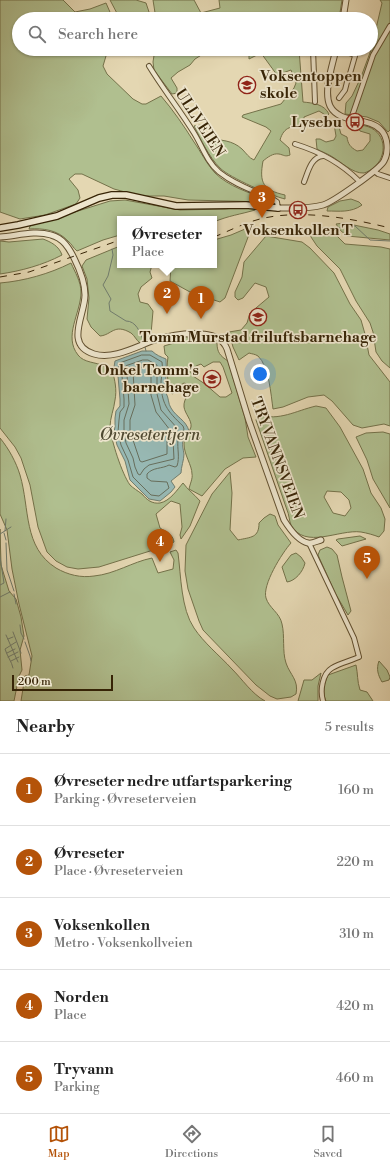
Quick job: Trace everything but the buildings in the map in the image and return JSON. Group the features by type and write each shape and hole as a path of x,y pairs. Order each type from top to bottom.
{"main road":[{"path":"0,228 57,216 99,198 112,195 126,196 176,206 246,205 278,208"}],"street":[{"path":"344,12 346,0"},
{"path":"378,46 390,26"},
{"path":"313,56 315,102"},
{"path":"278,208 312,207 324,205 338,198 374,171 383,163 386,156 387,144 385,136 381,130 376,126 336,113 330,105 328,90 335,56"},
{"path":"339,98 345,90 348,78 350,77 355,56"},
{"path":"351,119 373,56"},
{"name":"ULLVEIEN","path":"149,66 194,133 215,168 240,186 274,200 277,202 278,208"},
{"path":"331,74 348,78"},
{"path":"295,144 310,149 323,156 340,166 359,181"},
{"path":"304,182 313,161 317,157 323,156"},
{"path":"374,171 390,178"},
{"name":"TRYVANNSVEIEN","path":"0,237 39,233 48,234 59,238 68,247 81,272 85,288 85,300 78,329 78,338 82,347 90,352 101,355 115,354 160,339 186,333 208,334 221,340 227,349 243,402 283,517 295,534 303,541 309,543"},
{"path":"321,540 309,543 350,630 359,657 334,667 328,672 322,683 323,701"}],"green space":[{"path":"0,0 63,0 75,12 12,12 12,56 106,56 103,66 107,74 133,99 142,104 146,104 161,96 178,118 206,161 220,178 246,192 267,199 267,202 188,200 164,196 140,196 114,189 82,174 75,174 69,179 78,190 80,198 76,204 45,215 20,219 0,212"},
{"path":"110,0 136,0 146,3 149,12 116,12"},
{"path":"153,0 194,0 200,12 155,12"},
{"path":"219,0 342,0 340,12 205,12 220,8"},
{"path":"380,0 390,0 390,130 388,132 379,122 367,117 345,114 346,103 352,96 369,56 378,56 378,20 382,3"},
{"path":"106,3 110,12 75,12 90,9"},
{"path":"154,56 200,56 190,65 171,78 177,88 177,93 172,94 154,70"},
{"path":"263,56 300,56 303,102 321,106 329,114 327,116 319,111 304,117 304,124 286,130 280,140 289,148 290,155 286,156 275,154 263,161 262,180 264,184 272,191 285,195 285,199 251,186 233,177 220,168 202,143 194,126 201,125 205,130 208,139 226,141 234,144 254,160 271,131 266,127 242,117 243,115 281,104 294,88 296,83 291,70 277,75"},
{"path":"335,123 339,127 341,134 347,137 350,145 357,151 363,150 370,141 370,134 360,131 360,125 375,130 382,141 383,147 380,161 375,167 364,173 360,173 317,149 316,139 326,142 334,140 336,136"},
{"path":"351,199 362,205 358,208 349,210 327,211 328,207 340,201"},
{"path":"125,200 180,210 225,209 257,206 255,210 217,221 217,216 117,216 117,236 77,251 60,234 45,229 29,229 30,226 110,201"},
{"path":"344,223 390,234 390,240 347,236 336,224"},
{"path":"320,227 333,232 345,244 390,249 390,368 382,361 376,352 370,323 356,301 340,269 317,246 311,237 310,230"},
{"path":"245,229 250,232 225,298 220,302 190,292 170,281 171,268 217,268 217,239"},
{"path":"266,236 302,242 310,248 334,273 350,304 361,320 369,355 390,382 390,426 384,424 362,428 353,425 332,401 324,395 308,397 283,407 273,409 269,381 262,361 255,354 249,353 239,360 233,347 229,332 241,330 247,323 250,313 269,297 266,287 255,283 243,298 238,300 235,297 235,292 242,277 244,262"},
{"path":"43,239 57,247 62,255 32,267 0,274 0,241 9,242"},
{"path":"117,247 117,268 151,268 150,272 152,278 141,287 138,294 140,302 148,304 153,311 151,334 148,339 140,343 131,333 121,329 114,330 100,336 91,327 87,319 89,298 87,279 82,266 86,260"},
{"path":"71,263 81,288 80,300 72,332 74,348 83,360 112,370 116,392 110,427 117,457 127,480 131,486 152,502 164,502 173,495 183,483 200,501 190,526 181,539 180,535 182,527 180,504 171,501 156,514 160,528 171,535 174,542 166,546 99,567 78,569 67,567 56,561 47,552 38,527 30,485 21,458 15,447 0,428 0,283 18,281 36,276"},
{"path":"187,335 189,342 217,343 220,354 228,361 245,418 248,437 256,457 243,458 225,469 202,496 189,489 192,471 185,452 184,444 191,427 184,407 188,387 187,384 184,383 172,394 168,380 168,357 165,354 164,346 174,343 178,336","holes":["213,362 220,362 232,393 226,397 220,397 193,376 190,371 201,364 204,367"]},
{"path":"316,406 326,408 340,427 363,469 371,493 381,508 385,519 384,531 379,537 363,532 352,532 323,537 305,536 297,532 291,525 288,512 256,420 258,415 273,417 287,415","holes":["327,491 341,492 349,500 351,508 345,516 333,513 324,497"]},
{"path":"383,432 390,434 390,508 373,479 367,460 356,437 366,433"},
{"path":"0,438 14,460 20,475 29,526 38,549 45,559 56,568 65,572 89,577 109,573 152,558 158,573 173,569 174,560 170,552 176,550 178,553 186,612 194,628 207,644 251,690 265,701 21,701 25,676 29,675 32,656 12,569 7,530 0,514"},
{"path":"230,472 232,493 230,530 238,540 256,534 258,532 259,523 270,514 275,516 278,525 291,543 274,569 267,585 266,598 269,605 281,620 286,663 294,678 297,689 296,694 291,697 277,699 270,696 256,685 203,630 188,589 185,571 186,545 212,494"},
{"path":"0,529 1,565 9,591 16,599 24,636 20,650 22,670 19,676 14,701 0,701"},
{"path":"360,536 366,539 342,546 336,540 338,539"},
{"path":"327,547 332,549 337,555 351,611 348,615 335,593 318,555 320,550"},
{"path":"296,553 305,563 301,573 296,578 287,582 282,567 291,555"},
{"path":"379,661 387,670 390,677 389,680 382,682 378,669"},
{"path":"356,665 360,690 367,692 373,701 326,701 324,688 328,675"},
{"path":"321,673 318,686 318,701 298,701 304,680 312,680"}],"water":[{"name":"Øvresetertjern","path":"142,351 152,351 166,359 166,393 169,405 186,424 189,431 183,442 184,454 181,473 171,481 175,487 160,501 149,499 130,480 125,461 117,445 114,432 116,411 120,406 118,376 114,367 115,361"}],"waterway":[{"path":"337,228 355,226 370,240 390,241"},
{"path":"317,233 334,229"},
{"path":"112,249 113,255 108,276 103,285 111,299 109,303 110,311 135,325 143,340"},
{"path":"145,347 146,351"},
{"path":"5,531 6,519"},
{"path":"0,534 11,527"},
{"path":"4,533 6,540"},
{"path":"6,543 7,570 14,591"},
{"path":"0,557 4,583 0,585"},
{"path":"0,597 10,592"},
{"path":"14,594 16,604"},
{"path":"20,625 21,633 24,639"},
{"path":"13,632 21,653"},
{"path":"6,635 18,662"},
{"path":"8,639 13,637"},
{"path":"13,668 5,649 16,642"},
{"path":"25,642 31,661"},
{"path":"7,653 15,649"},
{"path":"8,657 18,652"},
{"path":"11,661 19,657"}],"railway":[{"path":"217,236 260,219 292,215 342,218 390,228"},
{"path":"0,277 29,272 117,241"}],"place":[{"name":"Voksentoppen skole","path":"247,85"},
{"name":"Lysebu","path":"355,122"},
{"name":"Voksenkollen T","path":"298,210"},
{"name":"Voksenkollen","path":"262,218"},
{"name":"Øvreseter","path":"167,314"},
{"name":"Tomm Murstad friluftsbarnehage","path":"258,317"},
{"name":"Øvreseter nedre utfartsparkering","path":"201,319"},
{"name":"Onkel Tomm's barnehage","path":"212,379"},
{"name":"Norden","path":"160,562"},
{"name":"Tryvann","path":"367,579"}]}
